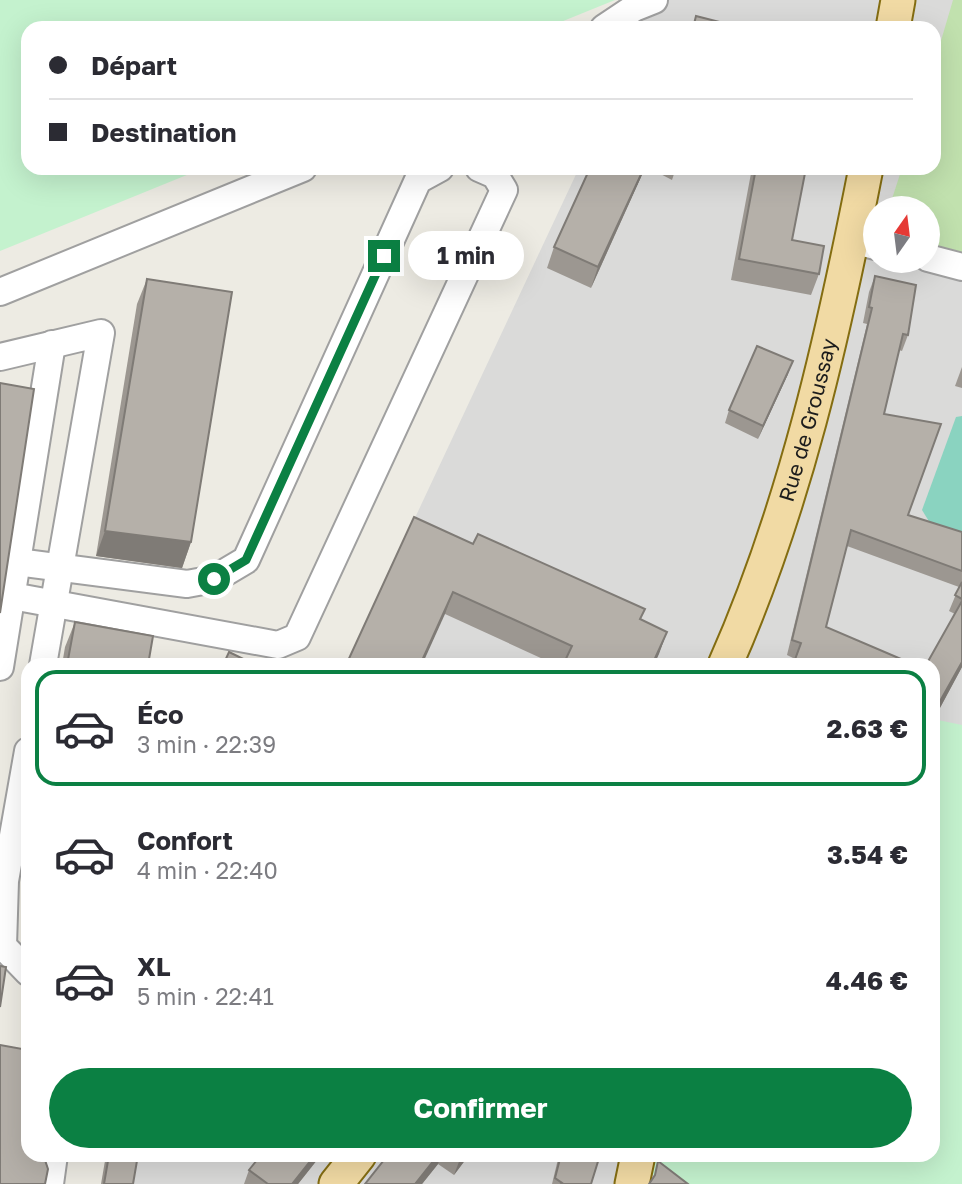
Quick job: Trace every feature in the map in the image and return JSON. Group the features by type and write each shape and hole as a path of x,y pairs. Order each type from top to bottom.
{"main road":[{"path":"894,21 898,0"},
{"name":"Rue de Groussay","path":"865,196 866,175"},
{"name":"Rue de Groussay","path":"728,658 765,566 863,243"},
{"path":"336,1184 353,1162"},
{"path":"632,1184 637,1162"}],"lane":[{"path":"614,21 634,8 654,0"},
{"path":"0,292 286,175"},
{"path":"17,562 187,584 214,579 246,560 418,180 427,175"},
{"path":"12,596 278,645 297,637 504,190 495,175"},
{"path":"940,261 962,267"},
{"path":"0,357 102,333 44,658"},
{"path":"0,667 52,344"},
{"path":"21,791 5,881 3,946 21,965"},
{"path":"0,974 21,978"},
{"path":"50,1184 53,1162"}],"shaded area":[{"path":"645,0 962,0 941,77 941,21 644,21"},
{"path":"576,175 911,175 905,196 863,196 863,273 940,273 940,260 962,259 962,737 940,745 940,658 349,658"},
{"path":"134,1162 675,1162 695,1184 132,1184"}],"green space":[{"path":"0,0 615,0 563,21 21,21 21,175 187,175 0,251"},
{"path":"953,0 962,0 962,259 940,253 940,196 893,196 900,175 941,175 941,41"},
{"path":"962,416 962,535 930,523 922,510 956,417"},
{"path":"940,720 962,725 962,1184 666,1184 648,1171 650,1162 940,1162"}],"building":[{"path":"696,16 716,21 695,21"},
{"path":"587,175 641,175 598,267 554,247"},
{"path":"755,175 805,175 792,240 824,246 819,274 739,259"},
{"path":"875,276 916,285 908,335 903,334 884,414 941,424 908,515 962,532 962,571 851,530 826,627 899,658 796,658 801,643 792,640 872,308 869,307"},
{"path":"147,279 232,292 191,542 105,531"},
{"path":"757,346 793,361 763,426 729,410"},
{"path":"0,383 34,389 0,613"},
{"path":"414,517 473,544 478,534 645,609 640,619 667,632 655,658 566,658 572,646 453,592 423,658 349,658"},
{"path":"962,582 962,599 955,595"},
{"path":"962,601 962,662 940,701 940,658 930,658"},
{"path":"75,622 153,636 149,658 68,658"},
{"path":"229,652 241,658 226,658"},
{"path":"0,966 6,967 0,1007"},
{"path":"0,1045 21,1049 21,1162 46,1162 48,1169 45,1184 0,1184"},
{"path":"108,1162 137,1162 133,1184 104,1184"},
{"path":"255,1162 309,1162 292,1184 268,1184 249,1170"},
{"path":"382,1162 432,1162 415,1184 365,1184"},
{"path":"559,1162 598,1162 591,1184 561,1184 555,1178"},
{"path":"659,1162 688,1184 649,1184"}],"route":[{"path":"214,579 246,560 384,256"}]}
